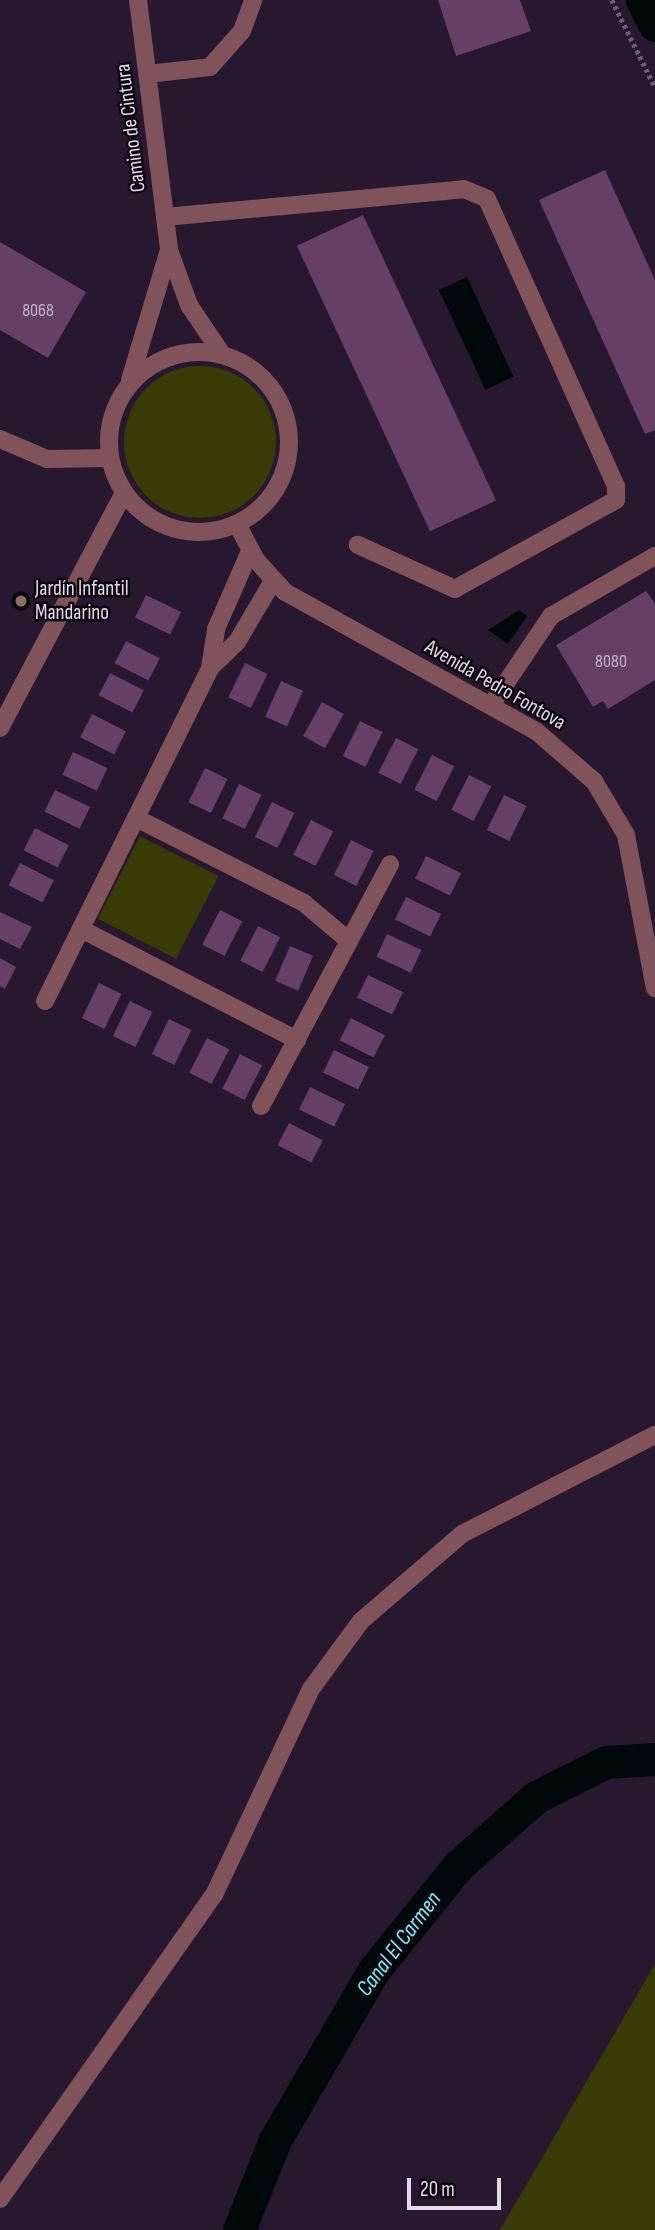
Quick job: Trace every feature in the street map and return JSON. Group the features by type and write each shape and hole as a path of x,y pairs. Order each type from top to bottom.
{"street":[{"name":"Camino de Cintura","path":"138,0 169,250 189,306 222,354"},
{"path":"148,74 210,67 242,31 253,0"},
{"path":"165,217 464,189 487,199 616,486 616,500 455,589 358,545"},
{"name":"Camino de Cintura","path":"127,387 153,320 169,250"},
{"path":"180,353 222,354 252,369 275,392 290,440 277,488 237,524 183,532 140,511 124,493 110,458 111,421 127,387 142,372 180,353"},
{"path":"0,439 47,459 110,458"},
{"path":"0,728 124,493"},
{"name":"Avenida Pedro Fontova","path":"237,524 250,551 273,581 304,605 491,705 557,746 612,807 634,866 655,988"},
{"path":"45,1001 210,668 216,629 250,551"},
{"path":"491,705 551,616 655,556"},
{"path":"210,668 237,642 273,581"},
{"path":"136,818 304,903 349,941"},
{"path":"261,1106 390,864"},
{"path":"81,929 297,1040"},
{"path":"0,2199 214,1895 311,1689 361,1621 462,1534 655,1435"}],"path":[{"path":"612,0 655,87"}],"shaded area":[{"path":"467,277 513,377 485,390 439,290"},
{"path":"200,366 229,372 254,388 270,413 276,442 270,471 254,496 229,512 200,518 171,512 146,496 130,471 124,442 130,413 146,388 171,372"},
{"path":"519,610 527,616 508,644 488,630"},
{"path":"140,836 218,876 176,959 98,919"},
{"path":"655,1964 655,2230 499,2230 504,2223"}],"building":[{"path":"438,0 520,0 531,31 456,56"},
{"path":"605,170 655,280 655,430 645,434 539,200"},
{"path":"363,215 496,500 430,531 297,246"},
{"path":"0,242 86,292 48,358 0,330"},
{"path":"646,591 655,603 655,680 608,709 603,701 593,707 556,645"},
{"path":"146,595 181,612 170,635 135,617"},
{"path":"126,641 160,658 149,681 115,663"},
{"path":"245,663 267,674 251,708 228,697"},
{"path":"110,673 144,690 133,713 99,695"},
{"path":"281,681 303,691 287,726 265,717"},
{"path":"322,702 344,714 325,748 303,736"},
{"path":"92,714 126,731 114,754 80,737"},
{"path":"360,721 382,732 365,767 343,756"},
{"path":"396,738 418,749 401,784 378,773"},
{"path":"73,752 107,768 97,791 62,775"},
{"path":"432,755 454,766 437,801 414,790"},
{"path":"205,768 227,779 211,813 188,802"},
{"path":"469,775 491,786 474,821 451,810"},
{"path":"239,784 261,795 245,829 222,818"},
{"path":"55,790 90,807 80,829 44,812"},
{"path":"504,795 526,806 509,841 487,830"},
{"path":"272,802 294,813 277,848 255,837"},
{"path":"311,820 333,831 316,866 293,855"},
{"path":"35,828 69,845 58,868 24,850"},
{"path":"351,840 373,851 356,886 334,875"},
{"path":"426,856 461,873 450,896 415,878"},
{"path":"20,863 54,880 43,903 9,885"},
{"path":"406,897 441,914 430,937 395,919"},
{"path":"220,910 242,921 225,956 202,945"},
{"path":"0,912 32,927 20,949 0,939"},
{"path":"258,926 280,937 263,972 240,961"},
{"path":"387,934 421,950 411,973 376,957"},
{"path":"290,946 313,956 298,991 275,981"},
{"path":"0,958 16,967 5,989 0,986"},
{"path":"368,975 403,992 392,1015 357,997"},
{"path":"99,983 121,994 104,1029 82,1018"},
{"path":"130,1001 152,1012 135,1047 113,1036"},
{"path":"351,1018 385,1035 374,1058 340,1040"},
{"path":"169,1019 191,1030 174,1065 152,1054"},
{"path":"207,1038 229,1049 212,1084 189,1073"},
{"path":"334,1050 369,1067 358,1090 323,1072"},
{"path":"240,1054 262,1065 245,1100 222,1089"},
{"path":"310,1087 345,1104 334,1127 299,1109"},
{"path":"289,1123 323,1140 312,1163 278,1145"}],"waterway":[{"name":"Canal El Carmen","path":"642,0 655,25"},
{"name":"Canal El Carmen","path":"239,2230 275,2140 374,1970 458,1866 536,1797 606,1762 655,1759"}],"place":[{"name":"Jardín Infantil Mandarino","path":"21,601"}]}
